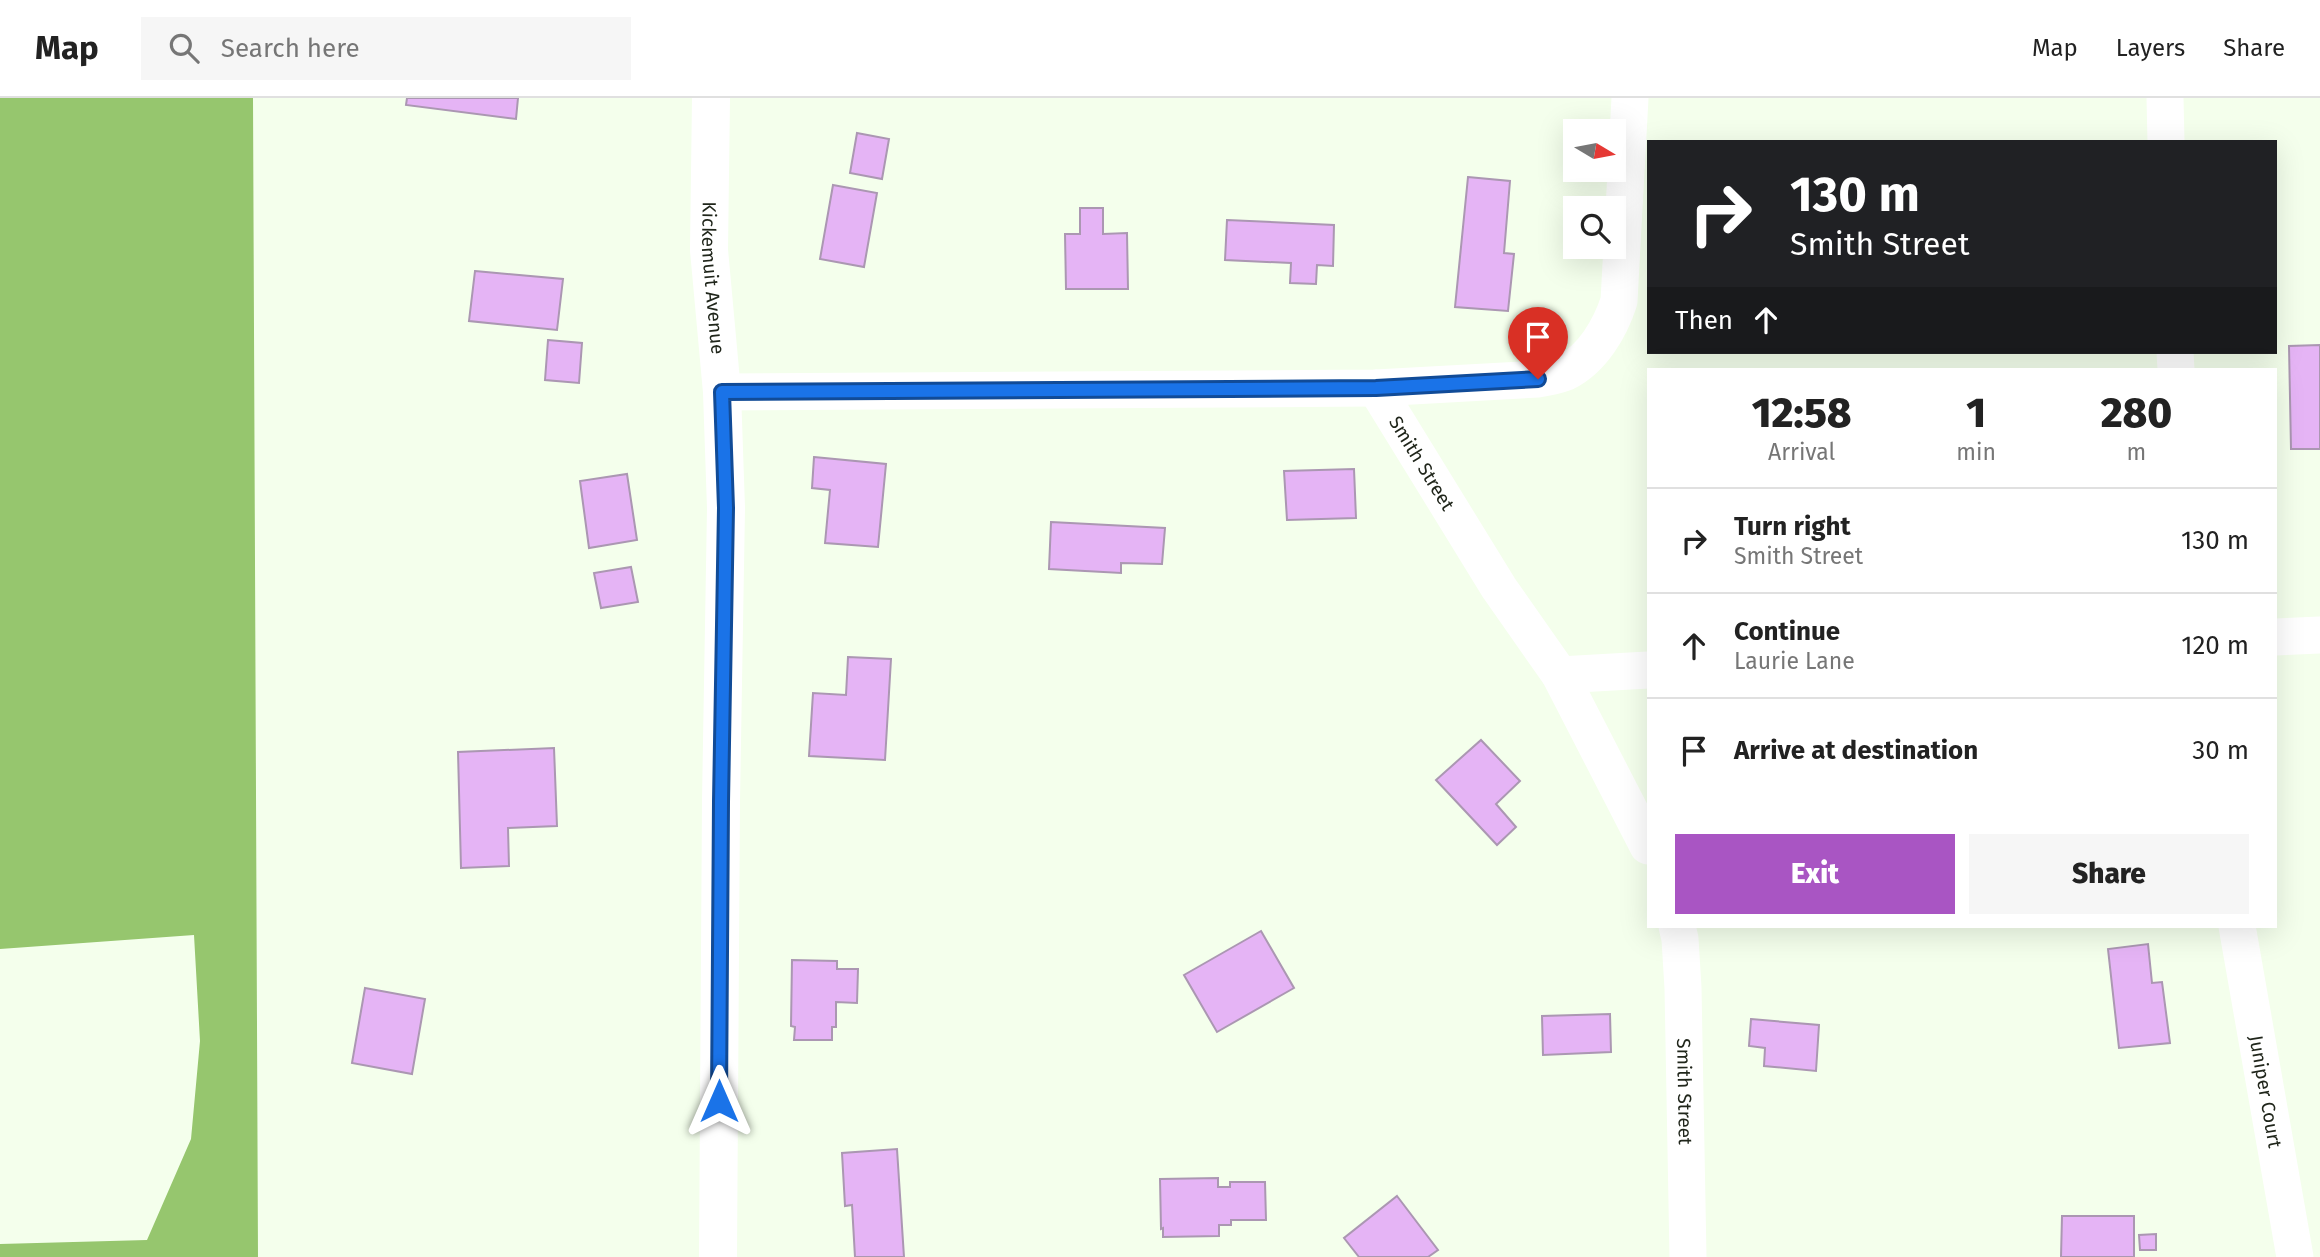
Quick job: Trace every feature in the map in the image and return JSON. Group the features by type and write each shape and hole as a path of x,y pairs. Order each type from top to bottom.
{"street":[{"name":"Kickemuit Avenue","path":"711,98 709,250 722,392 726,508 720,815 718,1257"},
{"path":"722,392 1376,388 1538,379 1563,373 1580,363 1603,336 1614,318 1619,302 1630,98"},
{"path":"2165,98 2166,140"},
{"name":"Smith Street","path":"1376,388 1499,588 1559,675 1647,844"},
{"path":"2277,637 2320,635"},
{"path":"1559,675 1647,670"},
{"name":"Smith Street","path":"1677,928 1683,988 1688,1257"},
{"name":"Juniper Court","path":"2237,928 2295,1257"}],"green space":[{"path":"0,98 253,98 258,1257 0,1257 0,1244 147,1240 191,1139 200,1041 194,935 0,949"}],"building":[{"path":"407,98 518,98 516,119 406,105"},
{"path":"857,133 889,139 882,179 850,173"},
{"path":"1468,177 1510,181 1504,253 1514,254 1508,311 1455,307"},
{"path":"833,185 877,193 864,267 820,259"},
{"path":"1080,208 1103,208 1103,234 1127,233 1128,289 1066,289 1065,234 1080,234"},
{"path":"1227,220 1334,225 1333,266 1317,265 1316,284 1290,283 1291,263 1225,260"},
{"path":"475,271 563,279 557,330 469,321"},
{"path":"548,340 582,343 579,383 545,380"},
{"path":"2320,345 2320,449 2291,449 2289,346"},
{"path":"814,457 886,464 878,547 825,543 830,490 812,488"},
{"path":"1354,469 1356,518 1287,520 1284,471"},
{"path":"627,474 637,540 589,548 580,481"},
{"path":"1051,522 1165,528 1162,564 1121,563 1121,573 1049,569"},
{"path":"631,567 638,602 601,608 594,573"},
{"path":"848,657 891,659 885,760 809,756 813,693 846,695"},
{"path":"1481,740 1520,781 1496,804 1516,827 1497,845 1436,780"},
{"path":"554,748 557,826 508,828 509,866 461,868 458,752"},
{"path":"1261,931 1294,988 1217,1032 1184,975"},
{"path":"2148,944 2152,983 2162,982 2170,1043 2119,1048 2108,949"},
{"path":"792,960 837,961 837,969 858,969 857,1003 836,1002 836,1027 832,1027 832,1040 794,1040 795,1027 791,1026"},
{"path":"365,988 425,999 412,1074 352,1063"},
{"path":"1610,1014 1611,1052 1543,1055 1542,1016"},
{"path":"1751,1019 1819,1025 1816,1071 1764,1066 1765,1048 1749,1046"},
{"path":"897,1149 904,1257 855,1257 852,1205 845,1206 842,1153"},
{"path":"1218,1178 1218,1187 1230,1187 1230,1182 1265,1182 1266,1220 1231,1220 1231,1225 1219,1225 1219,1236 1163,1237 1160,1179"},
{"path":"1397,1196 1438,1250 1428,1257 1359,1257 1344,1238"},
{"path":"2062,1216 2134,1216 2134,1257 2061,1257"},
{"path":"2156,1234 2156,1250 2140,1250 2139,1235"}],"route":[{"path":"719,1101 726,508 722,392 1376,388 1538,379"}]}
